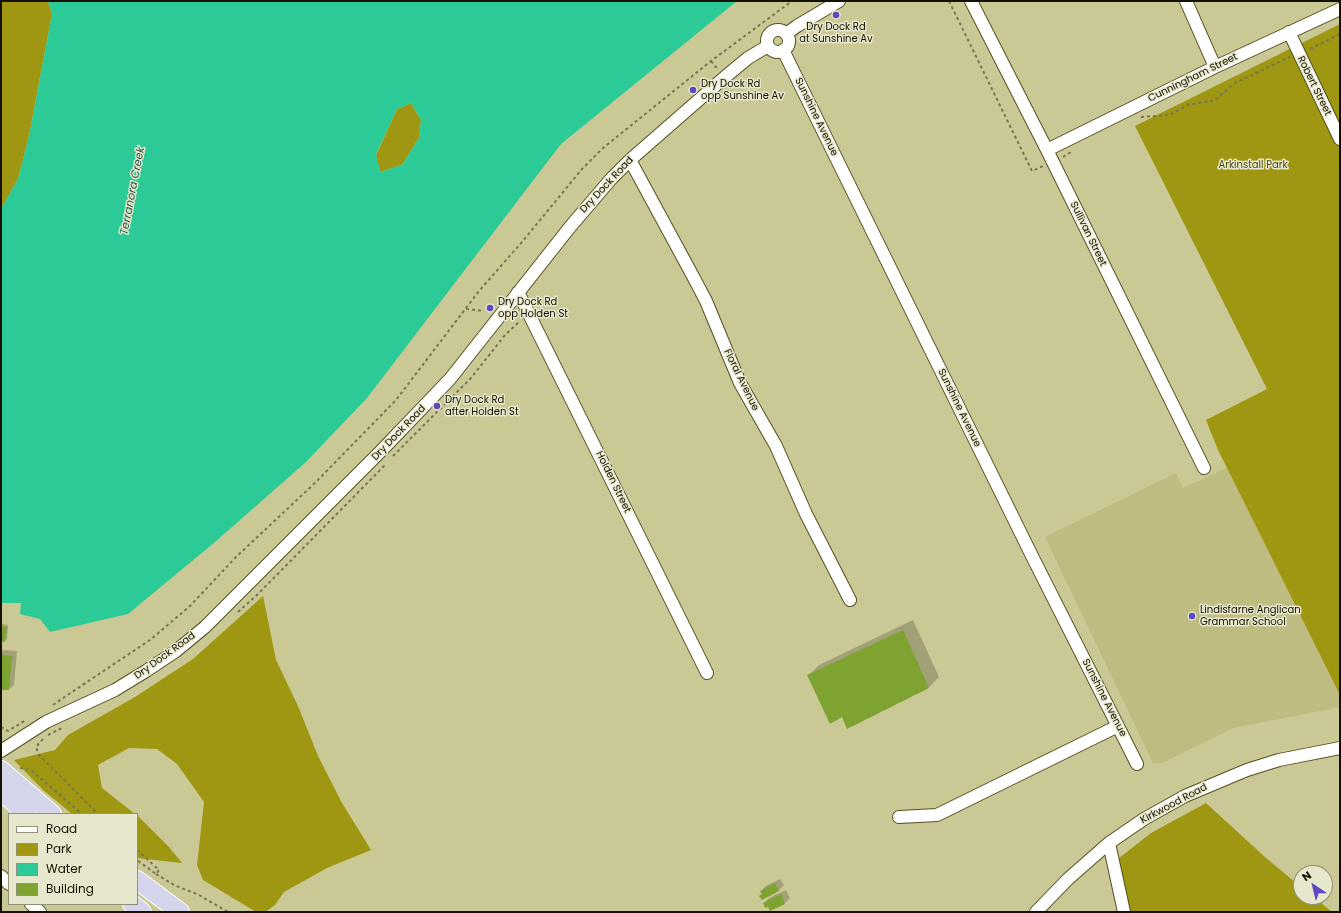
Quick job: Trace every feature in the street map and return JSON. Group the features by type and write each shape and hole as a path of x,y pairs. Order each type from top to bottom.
{"highway":[{"path":"8,770 24,804"},
{"path":"1,791 24,804 49,813"},
{"path":"138,881 180,912"},
{"path":"133,905 142,912"}],"street":[{"path":"786,34 839,1"},
{"name":"Sullivan Street","path":"971,1 1053,162 1204,468"},
{"path":"1186,1 1215,67"},
{"name":"Cunningham Street","path":"1047,150 1215,67 1340,8"},
{"path":"779,30 786,34 788,43 783,50 775,51 768,46 768,37 772,32 779,30"},
{"name":"Robert Street","path":"1289,32 1340,139"},
{"name":"Dry Dock Road","path":"1,751 46,722 115,690 176,651 205,627 450,379 600,190 630,160 731,72 748,58 768,46"},
{"name":"Sunshine Avenue","path":"783,50 1030,552 1137,764"},
{"name":"Floral Avenue","path":"630,160 696,280 738,379 776,446 806,514 850,600"},
{"name":"Holden Street","path":"518,292 707,673"},
{"path":"900,817 937,815 1118,726"},
{"name":"Kirkwood Road","path":"1036,912 1068,879 1109,843 1150,815 1185,796 1247,770 1279,760 1340,748"},
{"path":"1109,843 1124,912"},
{"path":"32,905 40,912"}],"path":[{"path":"50,708 150,640 190,606 236,557 316,482 396,400 466,308 582,169 603,148 711,61 792,1"},
{"path":"949,1 1032,171 1053,162 1072,151"},
{"path":"1135,120 1142,116 1169,114 1194,103 1215,100 1235,83 1298,52 1306,50 1340,34"},
{"path":"711,61 717,68"},
{"path":"466,308 484,311"},
{"path":"1,727 8,731 32,717"},
{"path":"36,747 40,755 97,813"},
{"path":"8,770 19,768 32,770 81,813"},
{"path":"138,851 159,870 156,874"},
{"path":"138,861 174,885 199,895 228,912"}],"shaded area":[{"name":"Lindisfarne Anglican Grammar School","path":"1227,468 1340,695 1340,707 1233,728 1162,763 1153,763 1045,537 1176,473 1183,488"}],"green space":[{"path":"1,1 48,1 52,14 29,136 18,179 1,209"},
{"name":"Arkinstall Park","path":"1340,24 1340,695 1218,450 1206,420 1267,389 1135,126"},
{"path":"411,103 421,120 419,138 402,165 380,172 376,155 397,109"},
{"path":"263,596 276,660 298,706 318,756 342,803 371,850 327,868 284,892 275,905 265,912 256,912 203,880 197,865 204,802 177,764 157,749 129,748 98,765 102,788 134,813 71,813 43,790 14,760 55,750 68,735 135,697 193,659"},
{"path":"1206,803 1266,858 1293,880 1293,905 1324,905 1332,912 1118,912 1109,866 1151,833"},
{"path":"138,816 169,847 182,863 138,858"}],"water":[{"name":"Terranora Creek","path":"48,1 737,1 561,144 367,398 306,462 215,542 128,614 50,632 40,619 20,614 21,603 1,603 1,209 18,179 29,136 52,14","holes":["411,103 421,120 419,138 402,165 380,172 376,154 397,109"]}],"building":[{"path":"1,626 7,627 5,642 1,641"},
{"path":"903,630 929,688 847,729 842,717 830,724 807,675"},
{"path":"1,655 12,656 9,690 1,690"},
{"path":"775,883 779,891 762,900 759,896 762,894 760,891"},
{"path":"781,894 785,904 770,911 768,907 765,908 763,903"}],"place":[{"name":"Dry Dock Rd at Sunshine Av","path":"836,15"},
{"name":"Dry Dock Rd opp Sunshine Av","path":"693,90"},
{"name":"Dry Dock Rd opp Holden St","path":"490,308"},
{"name":"Dry Dock Rd after Holden St","path":"437,406"},
{"name":"Lindisfarne Anglican Grammar School","path":"1192,616"}]}
